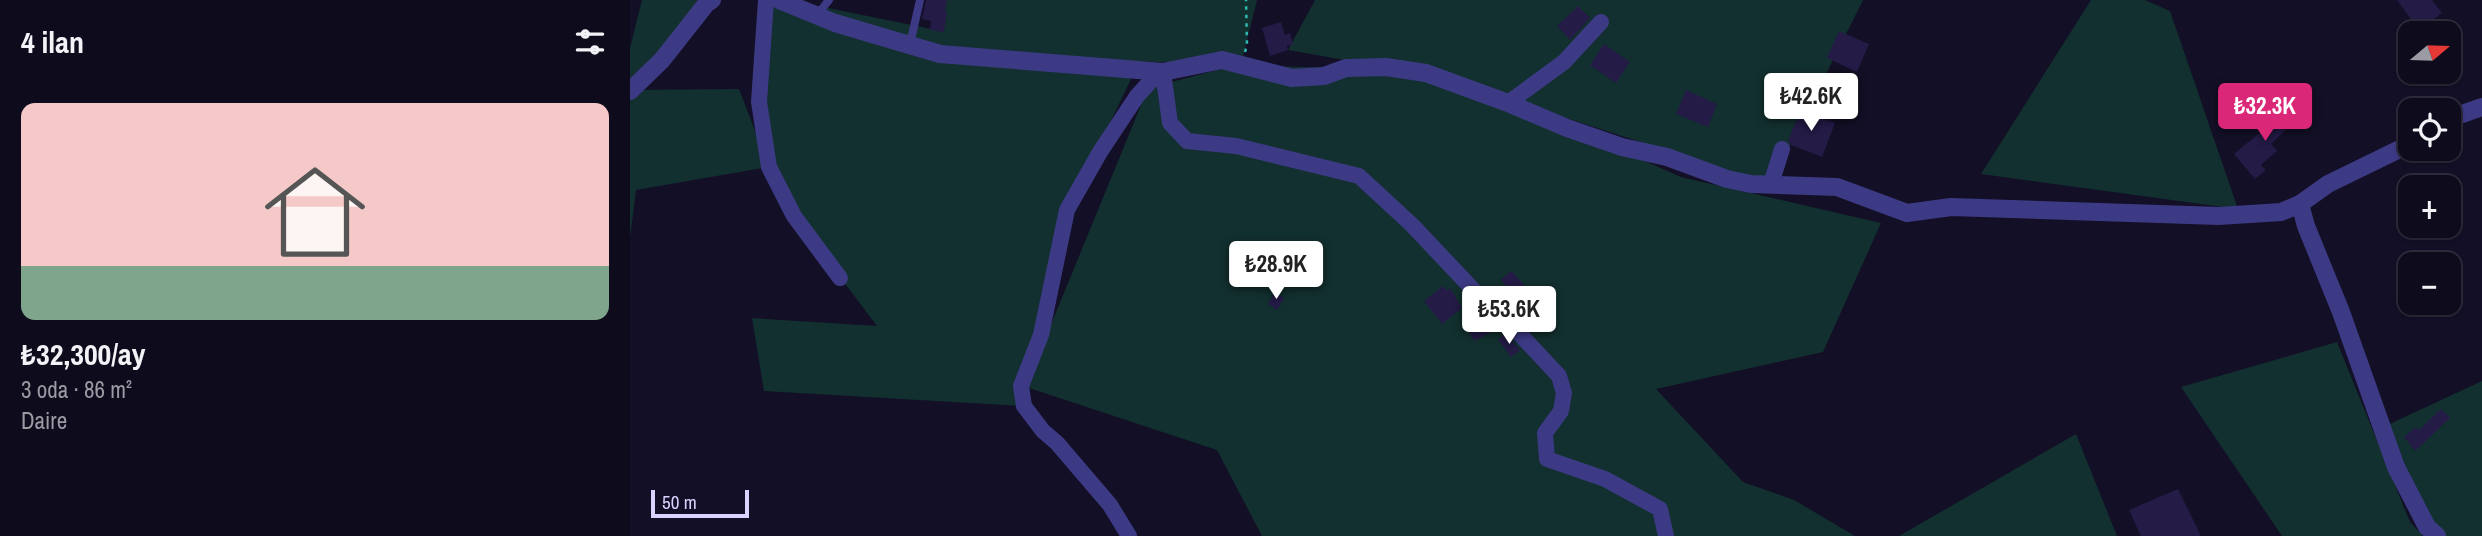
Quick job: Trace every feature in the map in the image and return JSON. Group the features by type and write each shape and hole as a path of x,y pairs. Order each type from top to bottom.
{"street":[{"path":"630,91 662,60 712,0"},
{"path":"766,0 759,102 769,167 794,216 840,278"},
{"path":"779,0 867,33 940,54 1161,72 1222,60 1292,78 1324,76 1346,68 1386,67 1426,73 1567,128 1622,147 1667,157 1727,179 1751,184 1837,187 1907,213 1951,207 2219,216 2281,212 2300,204 2328,184 2398,150"},
{"path":"1508,103 1564,62 1601,22"},
{"path":"1129,536 1110,505 1024,406 1021,386 1041,335 1067,210 1100,152 1137,96 1161,72"},
{"path":"1161,72 1170,123 1187,141 1237,146 1359,176 1386,200 1480,298 1502,315 1559,376 1564,393 1563,402 1561,411 1545,433 1548,459 1605,479 1660,509 1666,536"},
{"path":"2461,114 2482,107"},
{"path":"1771,184 1782,149"},
{"path":"2300,204 2396,467 2427,527 2437,536"}],"lane":[{"path":"817,16 829,0"},
{"path":"910,44 920,0"}],"path":[{"path":"1240,65 1247,45 1246,0"}],"green space":[{"path":"642,0 718,0 630,88 630,48"},
{"path":"766,0 789,0 941,31 944,0 1257,0 1241,65 1401,70 1288,50 1315,0 1863,0 1771,184 1426,73 1559,123 1681,177 1881,223 1823,352 1656,389 1743,482 1794,500 1855,536 1262,536 1217,450 1029,388 1024,406 764,391 752,318 877,326 794,216 766,149","holes":["1082,59 1237,65 1148,88 1034,366 1073,199 1135,71"]},
{"path":"2091,0 2145,0 2170,11 2238,209 1981,174"},
{"path":"739,89 769,167 636,190 630,238 630,90"},
{"path":"2337,342 2410,522 2423,536 2282,536 2181,387"},
{"path":"2482,381 2482,536 2439,536 2381,428"},
{"path":"2076,434 2117,536 1899,536"}],"building":[{"path":"926,0 947,0 944,32 930,30 931,21 922,19"},
{"path":"2397,0 2432,0 2442,13 2431,21 2412,21"},
{"path":"1578,6 1590,18 1570,40 1557,26"},
{"path":"1281,22 1285,35 1290,33 1293,44 1287,46 1288,50 1270,56 1262,28"},
{"path":"1839,31 1869,44 1857,72 1827,58"},
{"path":"1604,44 1630,62 1616,83 1590,65"},
{"path":"1686,90 1717,104 1708,127 1676,114"},
{"path":"2286,105 2298,118 2271,144 2277,151 2261,165 2266,170 2255,179 2234,154 2269,125 2267,122"},
{"path":"1800,110 1835,123 1822,157 1791,145 1788,141"},
{"path":"1511,271 1550,312 1538,324 1501,280"},
{"path":"1443,286 1447,291 1450,288 1462,308 1442,324 1424,301"},
{"path":"1275,292 1284,298 1277,310 1268,304"},
{"path":"1480,311 1489,318 1496,330 1474,341 1463,320"},
{"path":"1505,334 1520,350 1511,357 1498,340"},
{"path":"2441,409 2450,418 2415,451 2404,437 2416,427 2419,430"},
{"path":"2178,489 2201,536 2141,536 2129,510"}]}
